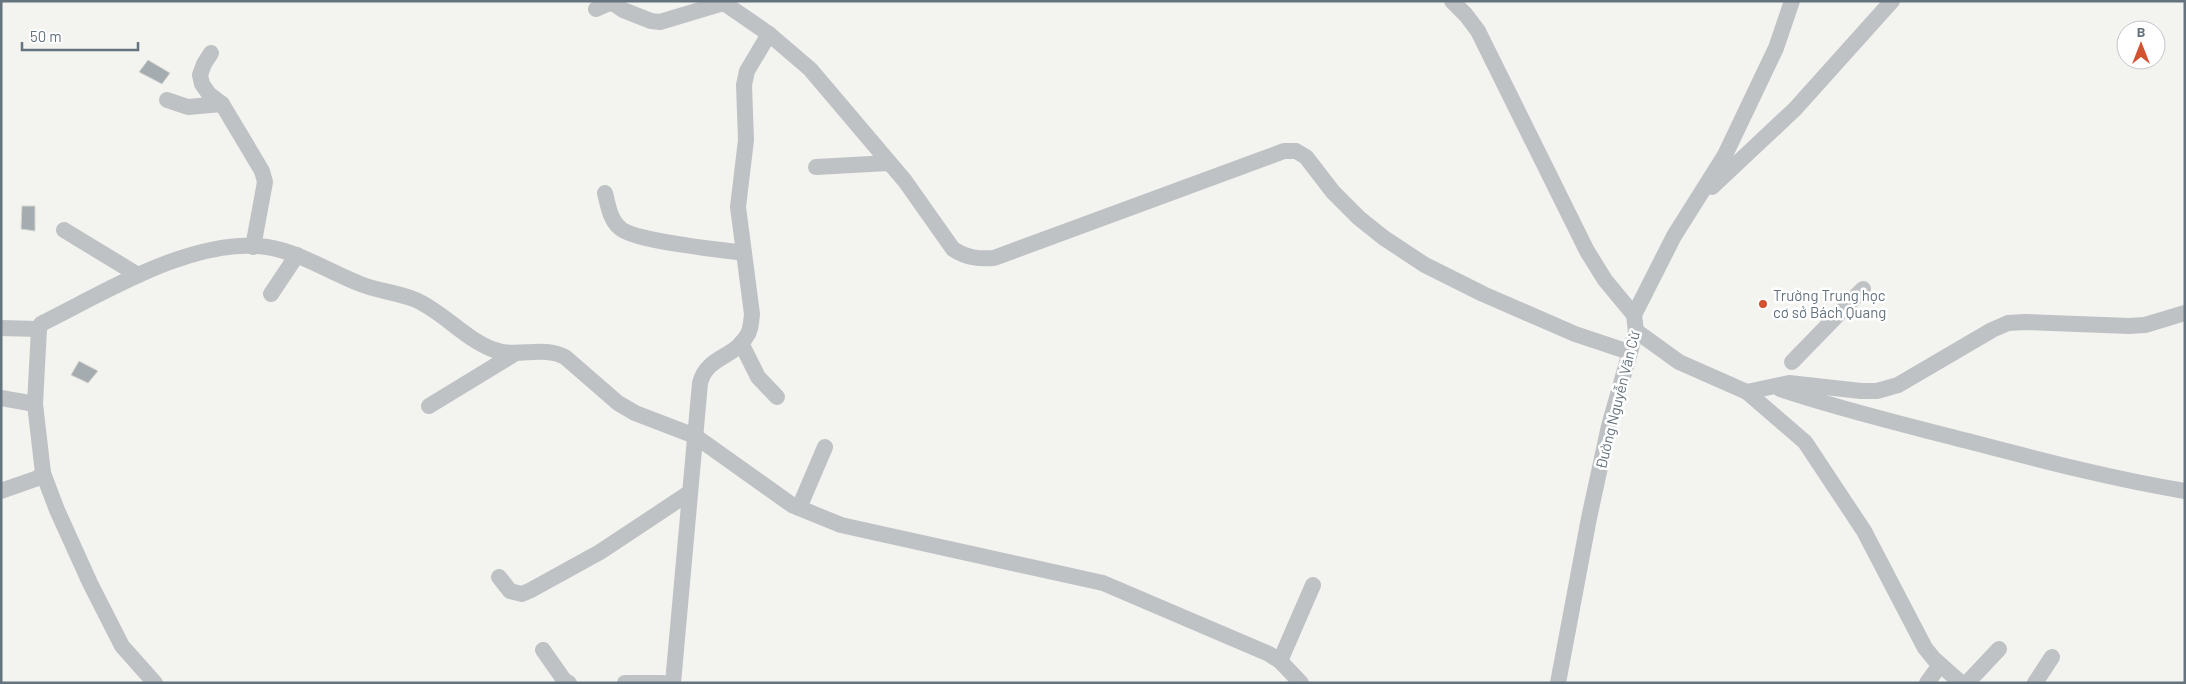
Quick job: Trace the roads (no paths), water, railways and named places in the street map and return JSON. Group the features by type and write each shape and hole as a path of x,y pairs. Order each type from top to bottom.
{"street":[{"path":"1452,1 1478,31 1587,251 1635,323 1679,362 1747,392 1805,442 1864,531 1925,648 1940,666 1961,683"},
{"name":"Đường Nguyễn Văn Cừ","path":"1558,683 1589,518 1609,426 1635,323 1674,236 1725,155 1776,48 1792,1"},
{"path":"1695,202 1796,109 1892,1"},
{"path":"596,9 607,4 613,4 630,13 651,21 660,22 722,2 768,34 810,69 905,181 953,249 964,256 978,259 994,258 1284,151 1296,151 1306,158 1333,192 1358,218 1425,265 1482,294 1575,334 1629,352"},
{"path":"673,683 689,493 703,373 709,365 741,343 746,337 752,314 738,207 746,140 744,85 747,71 768,34"},
{"path":"212,53 204,64 200,75 202,84 209,94 222,104 262,171 265,182 253,247"},
{"path":"167,100 188,107 222,104"},
{"path":"816,167 889,163"},
{"path":"605,193 612,218 618,227 626,233 677,244 744,253"},
{"path":"64,230 138,275"},
{"path":"155,683 122,646 78,556 43,473 35,404 39,329 41,324 138,275 164,264 205,252 237,247 266,247 297,255 359,284 418,301 490,349 504,353 555,352 565,358 618,403 635,413 695,436 792,505 799,508 841,525 1103,583 1260,650 1280,661 1302,683"},
{"path":"271,294 297,255"},
{"path":"1747,392 1782,376 1863,289"},
{"path":"1782,376 1877,391 1898,386 1992,330 2008,323 2129,326 2145,325 2185,313"},
{"path":"1,328 39,329"},
{"path":"741,343 758,377 778,397"},
{"path":"429,406 516,353"},
{"path":"1782,376 1813,400 2098,474 2185,491"},
{"path":"1,398 35,404"},
{"path":"799,508 825,447"},
{"path":"1,491 38,478 43,473"},
{"path":"499,577 510,591 522,594 600,552 689,493"},
{"path":"1280,661 1313,585"},
{"path":"1967,683 1999,649"},
{"path":"543,650 564,680 569,683"},
{"path":"2035,683 2052,657"},
{"path":"1927,683 1940,666"},
{"path":"625,683 662,683"}],"place":[{"name":"Trường Trung học cơ sở Bách Quang","path":"1763,304"}]}
